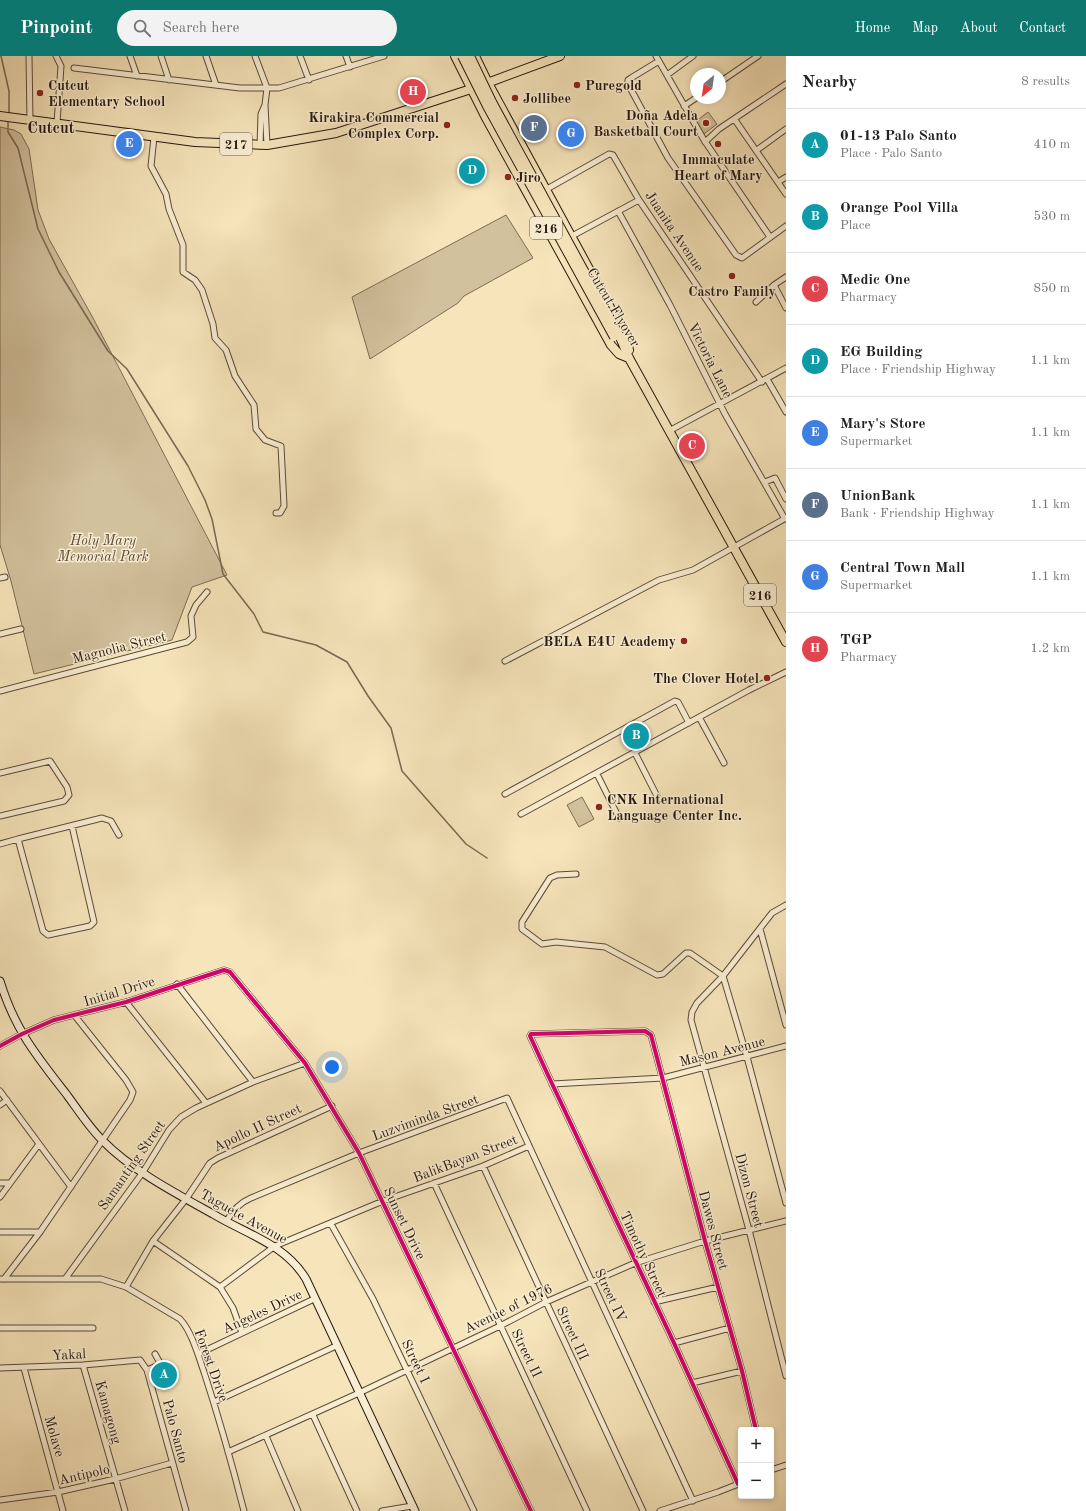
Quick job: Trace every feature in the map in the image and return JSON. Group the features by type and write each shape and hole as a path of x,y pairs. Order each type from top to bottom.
{"main road":[{"name":"216","path":"455,56 494,133 611,346 619,354 629,358"},
{"name":"Cutcut Flyover","path":"462,56 487,106 629,358"},
{"name":"Cutcut Flyover","path":"470,56 492,102 616,336"},
{"name":"216","path":"475,56 496,98 548,191 626,337 629,358 786,642"},
{"name":"217","path":"2,116 154,138 263,146 336,133 471,89 560,56"},
{"path":"480,68 499,79 496,89 496,98"},
{"path":"459,93 463,73"},
{"path":"494,133 499,125 504,123 510,124"},
{"path":"532,203 539,204 546,201 548,191"}],"street":[{"path":"29,56 30,120"},
{"path":"56,56 61,66 57,123"},
{"path":"130,56 137,76"},
{"path":"161,56 169,80"},
{"path":"206,56 216,85"},
{"path":"255,56 267,88 265,105 267,133 263,146"},
{"path":"300,56 309,80"},
{"path":"346,56 350,67"},
{"path":"74,68 240,88 279,88 384,56"},
{"path":"667,75 693,56"},
{"path":"726,78 758,56"},
{"path":"770,236 705,142 658,58 628,80 628,84 675,169 736,255 742,258 770,236 786,226"},
{"path":"705,142 718,129 735,120 786,84"},
{"path":"684,106 690,102"},
{"path":"263,146 260,132 262,111 265,105"},
{"path":"735,120 786,194"},
{"path":"757,150 786,129"},
{"path":"260,132 267,133"},
{"path":"154,138 151,166 166,194 169,209 184,245 183,272 194,280 202,290 213,324 215,338 226,350 235,376 254,405 256,429 266,440 281,446 284,506 282,511 276,514"},
{"name":"Juanita Avenue","path":"548,191 612,154 639,200 786,412"},
{"path":"778,182 786,177"},
{"path":"572,236 639,200"},
{"name":"Victoria Lane","path":"618,211 670,305 720,403 786,519"},
{"path":"756,302 774,285 786,277"},
{"path":"774,285 786,308"},
{"path":"669,431 786,368"},
{"path":"765,482 776,478 786,499"},
{"path":"779,506 786,502"},
{"path":"506,661 659,580 689,572 786,519"},
{"name":"Magnolia Street","path":"0,691 187,642 193,637 191,621 193,611 207,592"},
{"path":"0,634 21,629"},
{"path":"521,814 597,774 699,717 786,672"},
{"path":"505,794 675,701 678,702 689,723"},
{"path":"699,717 724,763"},
{"path":"635,753 659,800"},
{"path":"0,773 50,761 67,787 69,795 64,801 0,816"},
{"path":"597,774 620,818"},
{"path":"0,844 105,818 111,821 119,835"},
{"path":"18,839 44,933 51,935 90,926 94,922 94,918 72,826"},
{"path":"576,874 557,875 550,878 522,922 522,929 542,944 556,942 605,947 657,975 662,974 686,953 690,953 723,976 747,1057 786,1203"},
{"path":"723,976 772,913 786,905"},
{"path":"760,929 786,1025"},
{"name":"Initial Drive","path":"0,1046 22,1034 54,1020 75,1016 126,1002 177,984 224,970"},
{"name":"Sunset Drive","path":"224,970 230,972 305,1063 359,1153 531,1511"},
{"name":"Dizon Street","path":"723,976 698,1003 692,1012 691,1020 749,1230 786,1376"},
{"name":"Taguete Avenue","path":"0,981 8,1006 22,1034 37,1057 103,1141 143,1172 186,1199 226,1222 275,1246 293,1260 306,1279 336,1346 414,1508"},
{"path":"177,984 254,1082"},
{"path":"126,1002 206,1104"},
{"path":"2,1279 40,1232 103,1141 130,1100 133,1092 126,1080 75,1016"},
{"name":"Dawes Street","path":"531,1034 645,1031 651,1035 705,1241 742,1371 755,1427"},
{"name":"Timothy Street","path":"531,1034 530,1036 552,1084 738,1481"},
{"name":"Mason Avenue","path":"552,1084 663,1078 786,1046"},
{"name":"Samanting Street","path":"65,1279 143,1172 172,1127 181,1117 254,1082 305,1063"},
{"path":"0,1091 71,1187"},
{"name":"Street IV","path":"507,1098 693,1501"},
{"name":"Luzviminda Street","path":"226,1222 242,1202 359,1153 507,1098"},
{"path":"0,1105 7,1100"},
{"name":"Apollo II Street","path":"126,1287 153,1240 186,1199 210,1163 332,1106"},
{"path":"0,1197 39,1144"},
{"name":"BalikBayan Street","path":"220,1288 275,1246 331,1224 383,1201 483,1166 529,1146"},
{"name":"Street III","path":"483,1166 643,1511"},
{"path":"0,1183 10,1183"},
{"name":"Street II","path":"434,1183 500,1326 552,1432 587,1511"},
{"name":"Avenue of 1976","path":"228,1452 313,1415 500,1326 546,1302 635,1263 705,1241 786,1221"},
{"name":"Street I","path":"331,1224 373,1299 474,1511"},
{"path":"0,1232 40,1232"},
{"path":"153,1240 220,1288 233,1308 242,1333"},
{"name":"Forest Drive","path":"2,1279 101,1279 126,1287 180,1320 184,1324 198,1354 214,1402 244,1511"},
{"path":"654,1302 718,1287"},
{"name":"Angeles Drive","path":"198,1354 314,1299"},
{"path":"0,1328 93,1328"},
{"path":"674,1343 730,1328"},
{"path":"214,1402 336,1346"},
{"path":"147,1370 159,1365 160,1363 155,1354"},
{"name":"Palo Santo","path":"140,1360 147,1370 186,1511"},
{"name":"Yakal","path":"0,1368 83,1365 140,1360"},
{"name":"Kamagong","path":"83,1365 125,1511"},
{"name":"Molave","path":"24,1368 63,1511"},
{"path":"692,1383 742,1371"},
{"path":"313,1415 357,1511"},
{"path":"266,1436 298,1511"},
{"name":"Antipolo","path":"0,1500 58,1492 115,1479 172,1463"},
{"path":"774,1469 786,1465"},
{"path":"660,1511 693,1501 738,1483"},
{"path":"382,1511 414,1508"}],"green space":[{"name":"Doña Adela Basketball Court","path":"708,112 717,124 704,134 695,122"},
{"name":"Holy Mary Memorial Park","path":"0,127 14,130 21,134 29,149 38,210 49,239 93,318 227,575 192,587 172,640 34,674 11,581 0,545"},
{"path":"506,215 533,258 464,296 458,303 370,359 352,297"},
{"path":"582,797 594,819 579,827 567,805"}],"waterway":[{"path":"1,56 9,91 9,113"},
{"path":"8,119 8,132 18,148 38,229 59,272 108,351 127,369 188,466 205,500 212,519 223,574 254,614 263,632 316,645 347,662 368,696 391,728 402,771 466,844 487,858"}],"cycle path":[{"path":"0,1046 22,1034 54,1020 126,1002 224,970 230,972 305,1063 359,1153 531,1511"},
{"path":"738,1484 674,1343 547,1073 530,1036 531,1034 645,1031 651,1035 705,1241 742,1371 755,1427"}],"place":[{"name":"Puregold","path":"577,85"},
{"name":"TGP","path":"413,92"},
{"name":"Cutcut Elementary School","path":"40,93"},
{"name":"Jollibee","path":"515,98"},
{"name":"Doña Adela Basketball Court","path":"706,123"},
{"name":"Kirakira Commercial Complex Corp.","path":"447,125"},
{"name":"UnionBank","path":"534,128"},
{"name":"Central Town Mall","path":"571,134"},
{"name":"Mary's Store","path":"129,144"},
{"name":"Immaculate Heart of Mary","path":"718,144"},
{"name":"EG Building","path":"472,171"},
{"name":"Jiro","path":"508,177"},
{"name":"Castro Family","path":"732,276"},
{"name":"Medic One","path":"692,446"},
{"name":"BELA E4U Academy","path":"684,641"},
{"name":"The Clover Hotel","path":"767,678"},
{"name":"Orange Pool Villa","path":"636,736"},
{"name":"CNK International Language Center Inc.","path":"599,807"},
{"name":"01-13 Palo Santo","path":"164,1375"}],"district":[{"name":"Cutcut","path":"51,127"}]}
